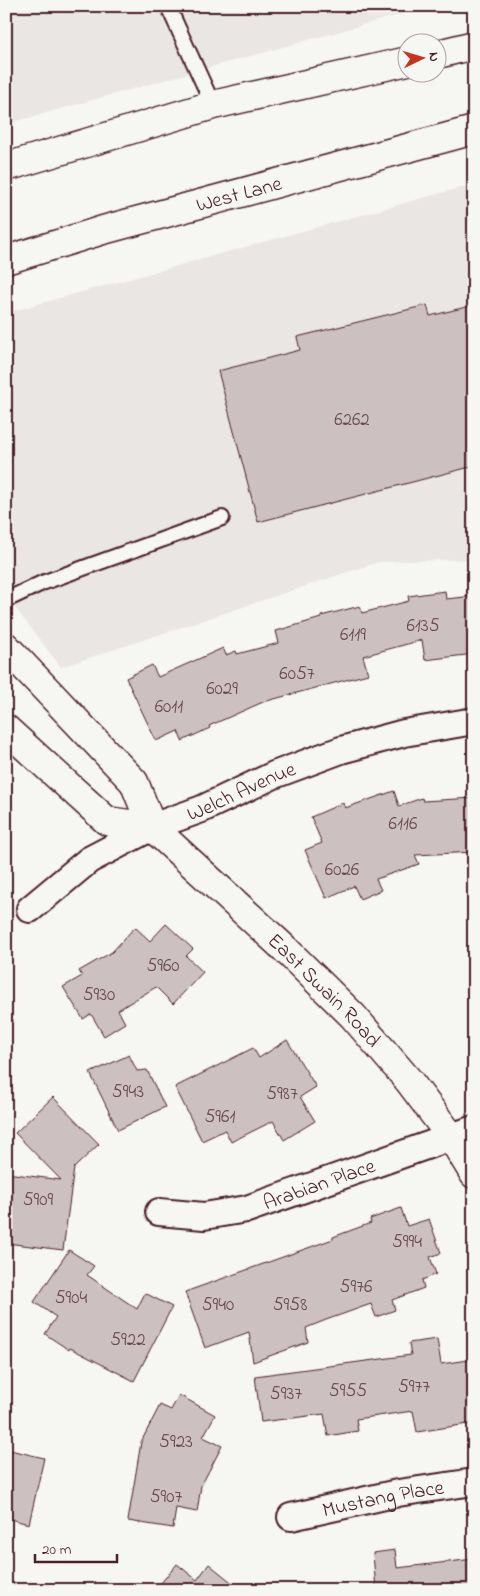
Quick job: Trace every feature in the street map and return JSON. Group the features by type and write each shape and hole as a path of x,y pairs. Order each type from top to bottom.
{"main road":[{"path":"448,52 474,46"},
{"path":"6,167 213,105 398,62"},
{"name":"West Lane","path":"6,260 102,230 474,130"},
{"name":"East Swain Road","path":"6,647 134,782 152,828 285,949 353,1016 409,1081 463,1134 474,1174"},
{"path":"6,729 107,821 152,828"}],"street":[{"name":"Welch Avenue","path":"30,909 89,860 152,828 202,809 274,775 341,750 404,733 474,721"},
{"name":"Arabian Place","path":"159,1212 204,1216 247,1209 463,1134"},
{"name":"Mustang Place","path":"291,1517 398,1494 474,1482"}],"lane":[{"path":"168,6 213,105"},
{"path":"6,600 42,583 222,518"}],"shaded area":[{"path":"6,6 430,6 6,124"},
{"path":"474,184 474,559 378,562 61,667 6,596 6,313"}],"building":[{"path":"427,305 430,316 474,305 474,466 258,522 218,371 300,350 297,337"},
{"path":"445,591 446,599 474,596 474,654 425,660 422,640 363,656 368,674 263,702 209,726 210,728 182,741 178,731 156,741 126,678 152,665 158,677 223,648 226,655 236,651 237,654 279,643 276,631 321,618 321,616 360,606 362,613 409,601 408,596"},
{"path":"394,791 399,806 422,798 423,801 474,798 474,852 415,855 419,864 376,879 381,890 360,899 354,886 326,898 305,850 322,843 311,817 343,803 345,808"},
{"path":"166,924 193,949 186,956 203,972 173,1004 156,987 118,1010 125,1023 104,1036 91,1014 83,1019 63,987 82,976 79,971 112,952 135,927 150,941"},
{"path":"287,1040 316,1087 300,1097 315,1121 284,1140 273,1121 231,1142 225,1130 202,1141 175,1087 253,1048 259,1058"},
{"path":"129,1055 137,1071 147,1070 165,1107 118,1130 90,1073"},
{"path":"53,1097 99,1144 74,1168 63,1250 6,1243 6,1173 61,1180 15,1133"},
{"path":"401,1208 407,1226 429,1219 441,1253 430,1257 436,1274 422,1280 424,1288 392,1300 395,1310 376,1317 371,1304 326,1320 306,1328 308,1342 253,1362 249,1332 205,1348 185,1292 333,1239 333,1237 371,1223 370,1219"},
{"path":"69,1250 94,1266 87,1275 137,1309 145,1293 172,1307 134,1381 70,1348 69,1350 45,1334 56,1317 34,1302"},
{"path":"437,1339 441,1364 474,1359 474,1423 417,1432 413,1411 356,1419 358,1431 328,1436 324,1414 261,1422 255,1376 411,1355 409,1343"},
{"path":"179,1395 215,1415 203,1437 222,1446 201,1486 197,1512 176,1508 173,1528 128,1521 141,1442 160,1405 171,1410"},
{"path":"6,1449 44,1458 29,1524 6,1518"},
{"path":"395,1550 397,1568 474,1559 474,1590 376,1590 373,1553"},
{"path":"177,1564 197,1580 209,1564 241,1590 155,1590"}]}
